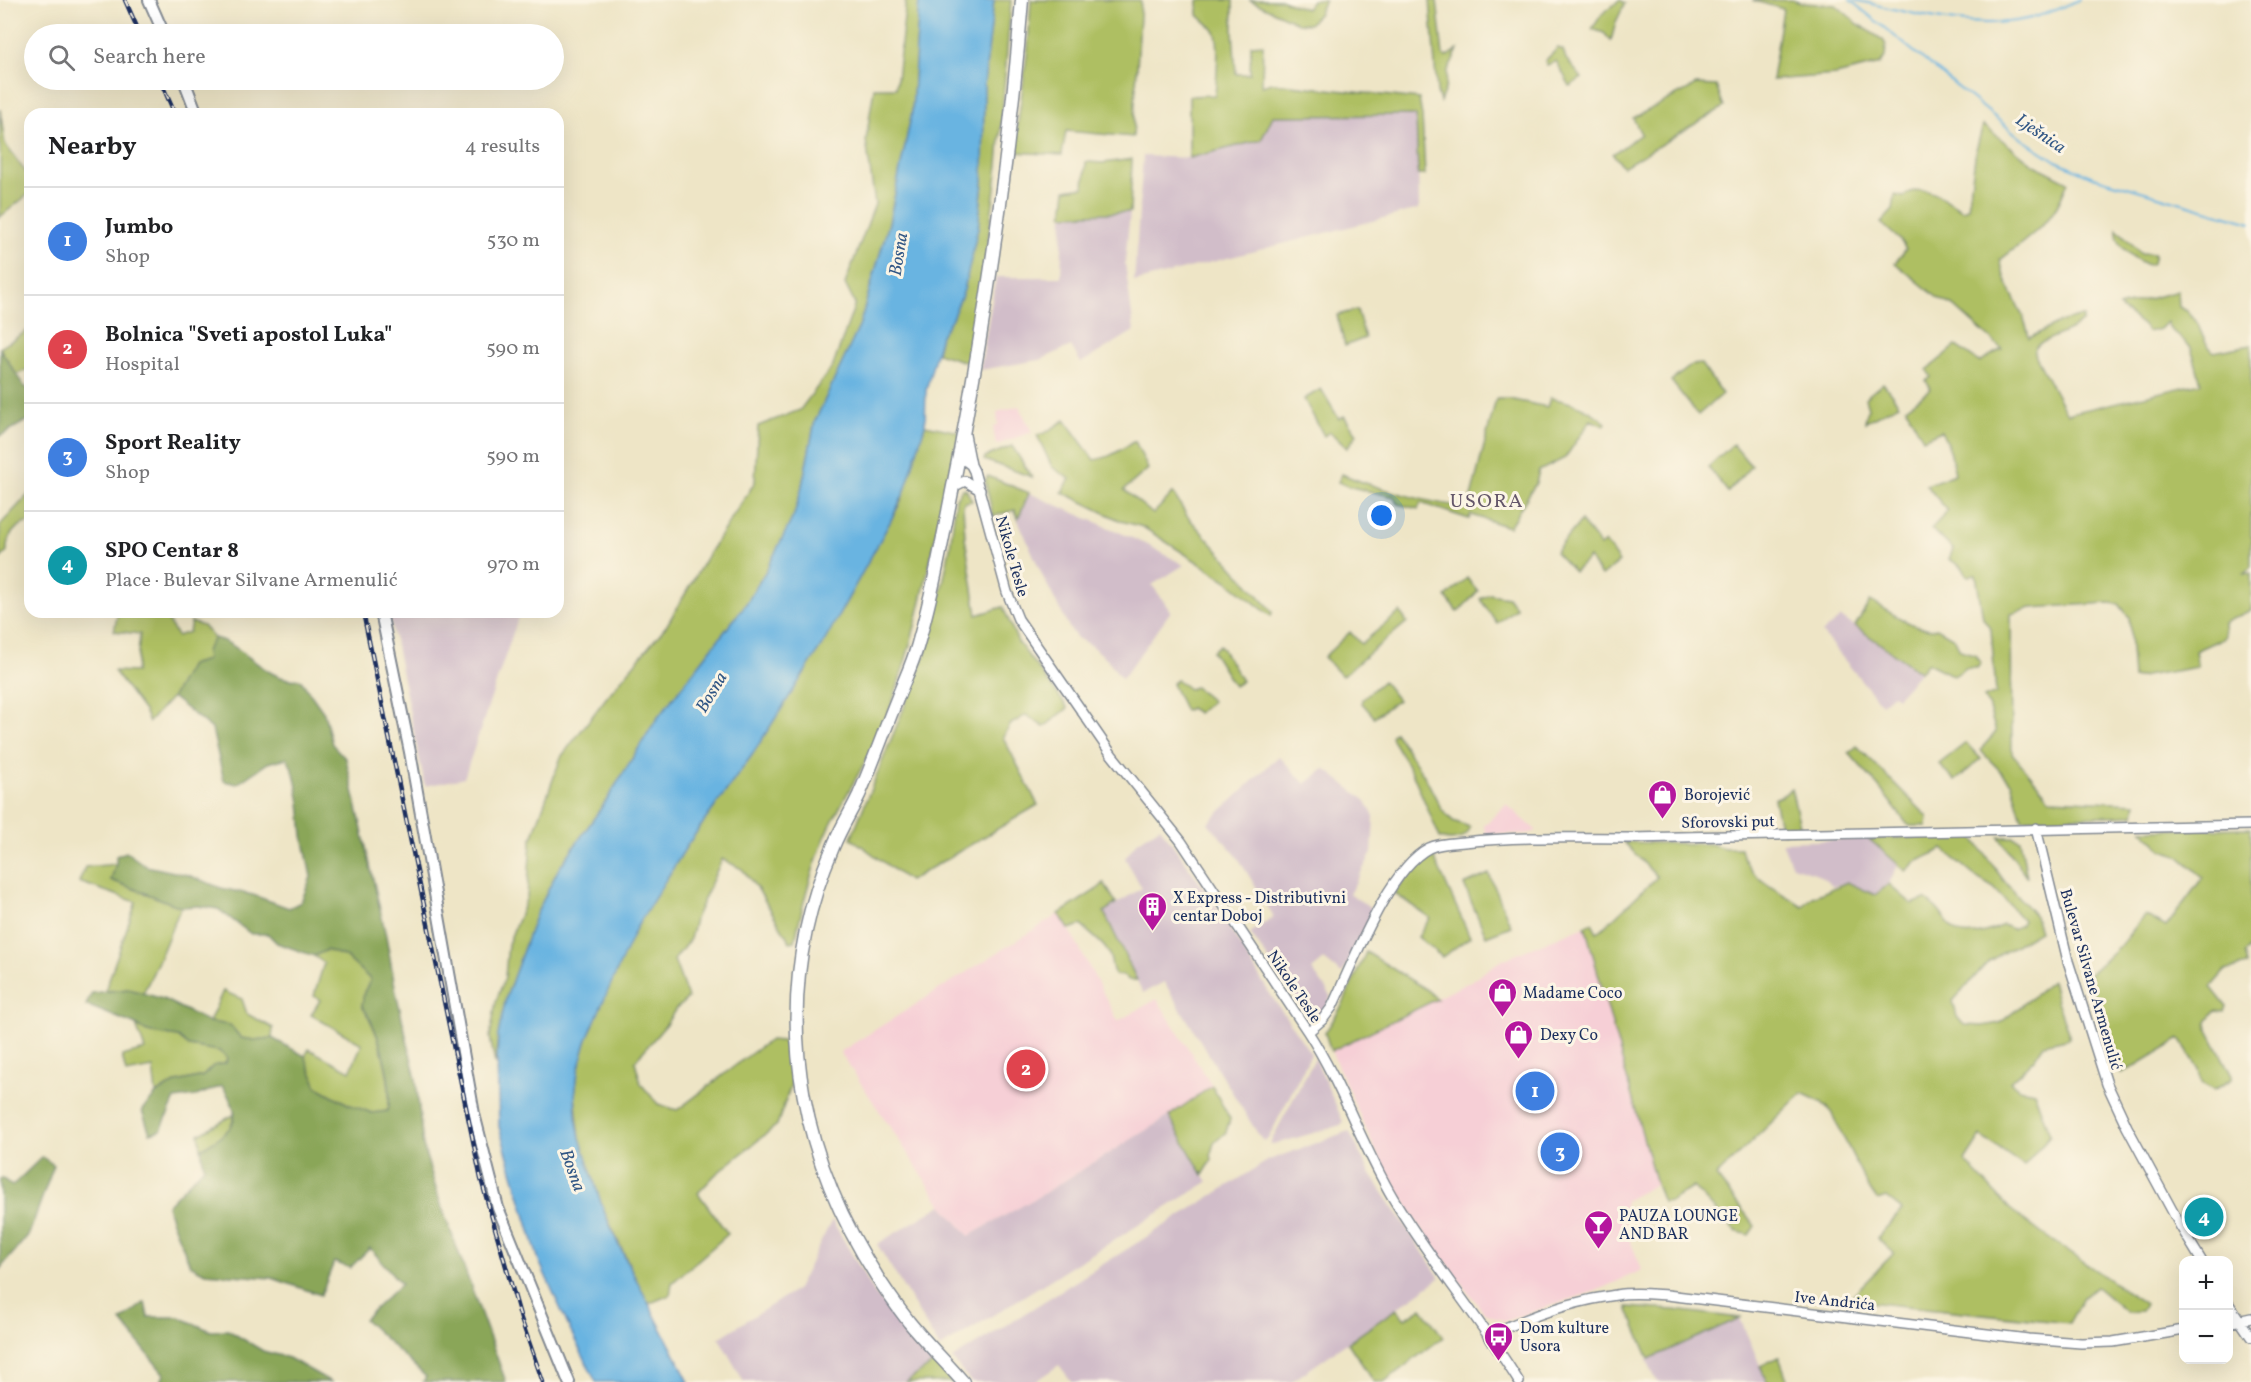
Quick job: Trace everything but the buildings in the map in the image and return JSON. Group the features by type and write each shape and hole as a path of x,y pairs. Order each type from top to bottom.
{"main road":[{"path":"149,0 160,24"},
{"path":"963,1382 911,1325 857,1244 835,1202 809,1125 800,1081 797,1041 801,960 808,921 833,847 858,796 918,647 940,554 990,279 1016,74 1022,0"},
{"path":"188,90 195,108"},
{"path":"382,618 410,752 474,1114 498,1208 569,1382"}],"street":[{"name":"Nikole Tesle","path":"964,428 971,465 1009,598 1018,619 1112,756 1181,841 1308,1032 1325,1058 1371,1160 1393,1199 1421,1243 1519,1382"},
{"path":"958,456 971,465"},
{"path":"953,487 965,481 980,490"},
{"name":"Sforovski put","path":"1308,1032 1323,1019 1332,1007 1392,888 1415,858 1436,845 1536,838 1796,836 2036,828 2251,825"},
{"name":"Bulevar Silvane Armenulić","path":"2036,828 2068,961 2107,1084 2127,1127 2199,1256"},
{"name":"Ive Andrića","path":"1488,1336 1545,1313 1615,1295 1632,1293 1667,1295 2028,1339 2081,1343 2113,1342 2179,1331"},
{"path":"2233,1309 2251,1337"},
{"path":"2233,1322 2251,1318"}],"shaded area":[{"path":"1417,115 1419,209 1134,282 1143,156 1189,158 1272,116"},
{"path":"1130,212 1125,263 1134,331 1081,363 1071,346 1040,360 980,370 996,277 1061,277 1063,215"},
{"path":"1019,406 1032,432 996,445 993,427 998,425 997,412"},
{"path":"1029,493 1146,544 1184,565 1152,585 1171,611 1122,679 1106,658 1092,646 1077,638 1070,629 1043,577 1018,520"},
{"path":"1841,617 1920,672 1897,697 1893,694 1881,704 1822,633"},
{"path":"390,618 518,618 464,778 425,786"},
{"path":"1279,756 1305,784 1325,769 1366,801 1374,817 1372,853 1349,894 1375,910 1342,974 1324,960 1312,970 1331,996 1326,1008 1311,1020 1250,933 1274,917 1237,856 1208,823"},
{"path":"1506,804 1537,831 1527,834 1485,834 1484,826"},
{"path":"1160,827 1212,900 1270,994 1311,1054 1265,1141 1261,1139 1164,982 1143,993 1103,912 1142,888 1125,858 1136,843"},
{"path":"1869,839 1898,865 1889,884 1876,895 1847,882 1833,886 1815,873 1792,866 1782,842"},
{"path":"1059,914 1118,1021 1157,999 1212,1086 1169,1116 1043,1194 969,1236 942,1205 840,1052"},
{"path":"1585,926 1656,1184 1625,1201 1626,1230 1642,1270 1596,1291 1505,1321 1484,1313 1416,1221 1377,1154 1331,1051 1471,981 1500,961"},
{"path":"1315,1058 1343,1122 1341,1125 1272,1145 1270,1143"},
{"path":"1169,1116 1208,1182 940,1348 877,1244 942,1205 969,1236 1043,1194"},
{"path":"1349,1131 1370,1173 1440,1278 1291,1382 1072,1382 1059,1365 1034,1382 971,1382 952,1359 1269,1160"},
{"path":"832,1220 875,1294 937,1361 906,1382 744,1382 719,1338 797,1289"},
{"path":"1740,1318 1767,1382 1657,1382 1647,1360"}],"green space":[{"path":"906,0 919,0 912,112 889,223 859,327 815,421 794,515 767,569 746,604 656,720 606,801 558,870 535,917 506,998 498,1035 495,1064 490,1037 496,1001 505,977 508,944 527,897 531,841 561,757 606,698 667,625 709,553 755,482 758,426 800,410 833,366 855,304 845,284 875,204 866,140 874,88 896,88"},
{"path":"994,0 1011,0 998,165 972,364 937,353 941,335 952,318 964,290 978,228 983,182 984,84"},
{"path":"1031,0 1141,0 1133,137 1066,131 1062,155 1014,152 1028,47"},
{"path":"1198,0 1233,0 1236,74 1250,74 1251,45 1263,44 1262,86 1272,83 1419,99 1425,175 1418,175 1416,115 1273,116 1261,140 1189,158 1189,96 1215,95 1218,63 1217,37 1214,30 1198,15"},
{"path":"1249,0 1282,0 1306,9 1312,0 1325,0 1319,13 1309,24 1298,23"},
{"path":"1430,0 1437,0 1443,55 1446,57 1458,50 1447,72 1446,86 1440,102 1437,92"},
{"path":"1620,0 1625,3 1616,22 1611,41 1604,33 1592,29 1602,14"},
{"path":"1752,0 1792,0 1801,3 1836,5 1858,24 1883,40 1886,45 1885,57 1880,64 1836,75 1772,80 1783,9"},
{"path":"1558,48 1563,50 1566,59 1582,78 1570,86 1556,61 1547,65 1545,61"},
{"path":"1696,85 1716,86 1724,107 1623,167 1613,154 1641,134 1633,118"},
{"path":"0,109 5,144 24,170 24,198 0,217"},
{"path":"1983,125 2033,164 2068,182 2051,216 2000,260 2004,277 2022,315 2029,338 2063,321 2083,316 2083,321 2074,328 2038,344 2034,349 2036,357 2067,414 2201,383 2191,347 2170,329 2167,322 2160,329 2148,332 2141,323 2119,307 2178,291 2179,307 2192,316 2214,352 2251,345 2251,567 2244,574 2251,573 2251,610 2224,623 2225,637 2195,651 2198,667 2133,678 2129,617 2119,604 2031,608 2011,614 2012,753 2050,799 2136,803 2134,815 2022,819 2011,782 1980,750 1996,732 1984,698 1996,693 1991,629 1983,618 1976,575 1968,576 1962,567 1949,559 1953,549 1931,529 1948,511 1926,485 1955,474 1950,450 1941,431 1923,439 1906,408 1931,389 1926,381 1931,377 1927,370 1956,346 1979,362 2002,349 1954,306 1938,298 1895,263 1906,249 1900,240 1881,223 1893,210 1895,195 1904,197 1918,190 1934,193 1962,210 1968,208 1976,150"},
{"path":"1132,159 1130,212 1063,215 1066,190 1084,187 1086,162 1104,163"},
{"path":"2117,229 2141,253 2155,254 2153,263 2147,265 2126,251 2119,241"},
{"path":"1357,310 1365,338 1345,346 1337,315"},
{"path":"24,333 24,371 16,375 0,348"},
{"path":"0,349 24,386 24,422 0,436"},
{"path":"1701,364 1722,394 1698,415 1671,381 1692,365"},
{"path":"1883,383 1899,404 1865,422 1868,408 1865,398"},
{"path":"1321,389 1339,419 1344,416 1357,434 1347,448 1330,432 1324,436 1304,399"},
{"path":"1550,398 1580,406 1606,423 1604,426 1591,420 1565,458 1539,471 1536,483 1509,527 1471,515 1469,519 1421,503 1418,509 1398,504 1394,497 1338,482 1342,474 1424,500 1469,505 1496,399 1509,399 1547,407"},
{"path":"1065,420 1094,460 1111,455 1135,441 1148,469 1124,490 1153,514 1173,493 1187,516 1268,606 1272,612 1271,616 1227,581 1143,527 1121,521 1062,492 1070,479 1052,467 1037,435 1045,433"},
{"path":"925,425 960,432 912,638 885,721 831,824 819,852 805,896 795,941 790,942 759,891 742,869 722,859 695,919 690,939 674,960 688,998 675,1010 665,1026 635,1061 641,1084 658,1104 677,1110 770,1040 782,1041 788,1047 792,1082 777,1125 715,1175 698,1193 728,1234 672,1283 670,1295 648,1304 603,1209 580,1138 575,1095 578,1071 586,1042 636,928 688,844 752,755 839,615 901,502"},
{"path":"1733,444 1751,466 1728,492 1708,467"},
{"path":"1012,446 1032,477 984,460 985,457"},
{"path":"988,476 1029,493 1018,519 1015,510 993,516 985,481"},
{"path":"962,489 966,489 972,501 963,505 965,537 977,615 1003,607 1018,642 1068,708 1044,727 1026,715 1011,724 1003,737 1038,805 909,881 851,838 923,661 939,603 950,548 956,498"},
{"path":"24,499 24,524 12,532 7,552 0,559 0,525"},
{"path":"1581,521 1600,546 1605,542 1619,562 1601,576 1589,558 1574,572 1555,552"},
{"path":"1467,578 1478,591 1458,612 1446,597"},
{"path":"1489,594 1508,597 1516,608 1497,623 1480,599"},
{"path":"1870,601 1912,624 1929,629 1937,628 1954,638 1960,650 1976,655 1981,663 1977,668 1966,668 1954,676 1928,663 1920,672 1855,626"},
{"path":"1400,612 1407,622 1342,676 1324,657 1350,632 1361,644"},
{"path":"117,618 166,618 177,636 189,632 191,622 203,626 214,638 206,651 207,660 190,665 172,697 149,722 144,711 114,671 136,672 140,634 114,631"},
{"path":"214,638 235,647 266,670 288,679 300,679 324,713 332,744 346,759 416,1079 423,1146 440,1202 506,1382 423,1382 426,1377 364,1319 401,1284 370,1248 350,1268 334,1262 321,1295 272,1278 205,1273 190,1265 167,1205 204,1167 201,1149 228,1130 235,1116 234,1108 222,1086 196,1096 175,1099 161,1130 150,1133 142,1111 156,1094 177,1082 203,1076 213,1066 226,1063 227,1058 219,1051 189,1046 178,1037 147,1032 136,1025 86,1005 92,993 129,989 163,999 209,1022 230,1025 241,1038 254,1040 272,1038 305,1056 317,1087 348,1104 372,1113 388,1111 389,1086 384,1057 374,1028 362,1006 364,992 371,980 346,957 327,950 314,956 277,943 268,934 251,934 218,909 198,906 181,907 111,880 116,856 126,852 146,866 188,875 221,888 253,895 289,908 301,902 311,877 303,836 300,802 294,773 287,758 268,763 237,784 224,781 212,729 172,697 190,665 207,660 206,651"},
{"path":"1220,645 1242,681 1234,686 1212,651"},
{"path":"1177,680 1189,689 1195,687 1212,701 1198,713 1190,708 1185,711 1172,684"},
{"path":"1383,681 1398,700 1374,717 1362,703 1362,699"},
{"path":"1395,732 1425,777 1442,810 1453,821 1470,827 1466,835 1454,840 1440,838 1412,772 1392,740 1391,736"},
{"path":"1966,743 1981,759 1955,781 1939,764"},
{"path":"1857,746 1928,817 1927,826 1907,824 1849,753"},
{"path":"1791,788 1801,830 1781,832 1774,799"},
{"path":"2251,828 2251,946 2244,953 2247,965 2225,971 2211,987 2226,1006 2224,1012 2215,1011 2207,1022 2208,1030 2232,1079 2214,1090 2201,1083 2199,1069 2180,1039 2122,1074 2088,976 2119,947 2145,915 2166,927 2203,877 2179,856 2163,850 2142,830"},
{"path":"1971,835 2002,878 2035,916 2040,931 1989,961 1953,1001 1957,1017 1964,1025 1982,1026 2000,1023 2052,981 2070,1038 2044,1044 2034,1059 2010,1082 2019,1089 2034,1092 2050,1135 2024,1166 1981,1136 1965,1161 2010,1209 2145,1304 2141,1311 2126,1312 2096,1287 2083,1298 2069,1323 1848,1300 1894,1253 1877,1238 1902,1210 1886,1197 1877,1200 1868,1187 1830,1110 1821,1102 1802,1093 1716,1176 1755,1226 1749,1235 1735,1231 1693,1187 1671,1201 1663,1202 1656,1184 1585,926 1592,923 1597,932 1601,930 1657,877 1624,842 1711,844 1724,848 1741,848 1749,867 1756,875 1803,906 1813,897 1847,882 1875,895 1889,884 1912,904 1925,899 1959,933 1978,934 2003,925 2012,929 2020,926 2023,920 1994,888 1977,878 1943,849 1916,862 1906,871 1869,839"},
{"path":"1999,837 2013,837 2020,840 2027,877"},
{"path":"1432,853 1470,937 1442,957 1418,937 1430,918 1394,893 1422,859"},
{"path":"116,864 111,880 181,907 143,993 129,989 105,991 136,902 79,882 85,867"},
{"path":"1489,874 1511,926 1486,936 1464,885"},
{"path":"1104,883 1116,903 1104,912 1137,980 1115,975 1109,955 1102,944 1081,925 1069,929 1059,914"},
{"path":"327,950 346,957 371,980 364,992 362,1006 374,1028 383,1057 388,1086 388,1111 372,1113 348,1104 317,1087 305,1056 309,1049 350,1071 362,1044 311,1015 320,1000 314,996 324,963 314,956"},
{"path":"1366,952 1427,990 1437,999 1331,1051 1325,1033 1342,1006"},
{"path":"223,991 242,999 247,1014 273,1028 272,1038 254,1040 241,1038 230,1025 209,1022"},
{"path":"136,1025 147,1032 178,1037 189,1046 219,1051 227,1058 226,1063 213,1066 203,1076 177,1082 156,1094 153,1068 126,1073 122,1056 145,1050"},
{"path":"1212,1086 1230,1119 1226,1132 1214,1143 1211,1153 1212,1160 1203,1175 1169,1116"},
{"path":"235,1114 229,1132 201,1149 199,1134"},
{"path":"42,1157 54,1165 29,1234 0,1269 0,1179 2,1178 12,1186"},
{"path":"145,1302 148,1317 179,1317 211,1331 228,1330 263,1351 289,1358 331,1382 161,1382 164,1374 121,1321"},
{"path":"1627,1307 1674,1310 1740,1318 1649,1359"},
{"path":"1422,1308 1443,1337 1384,1382 1374,1382 1348,1343 1396,1309 1405,1319"},
{"path":"1779,1357 1788,1382 1767,1382 1760,1366"},
{"path":"937,1361 954,1382 906,1382"}],"water":[{"name":"Bosna","path":"919,0 994,0 984,84 983,182 978,228 964,290 952,318 941,335 926,390 925,425 905,491 890,522 824,642 752,755 688,844 636,928 586,1042 578,1071 575,1095 580,1138 603,1209 617,1242 689,1382 596,1382 539,1261 499,1127 498,1035 506,998 535,917 558,870 606,801 656,720 746,604 767,569 794,515 815,421 859,327 889,223 912,112"}],"waterway":[{"name":"Lješnica","path":"1850,0 2022,139 2056,161 2093,177 2251,223"},
{"path":"1855,0 1940,19 1984,23 2027,19 2079,0"}],"railway":[{"path":"125,0 136,24"},
{"path":"164,90 172,108"},
{"path":"364,618 481,1179 521,1319 543,1382"}],"place":[{"name":"Borojević","path":"1663,820"},
{"name":"X Express - Distributivni centar Doboj","path":"1152,932"},
{"name":"Madame Coco","path":"1502,1018"},
{"name":"Dexy Co","path":"1519,1060"},
{"name":"Bolnica \"Sveti apostol Luka\"","path":"1026,1069"},
{"name":"Jumbo","path":"1535,1091"},
{"name":"Sport Reality","path":"1560,1152"},
{"name":"SPO Centar 8","path":"2204,1217"},
{"name":"PAUZA LOUNGE AND BAR","path":"1598,1250"},
{"name":"Dom kulture Usora","path":"1499,1362"}],"district":[{"name":"USORA","path":"1487,500"}]}
